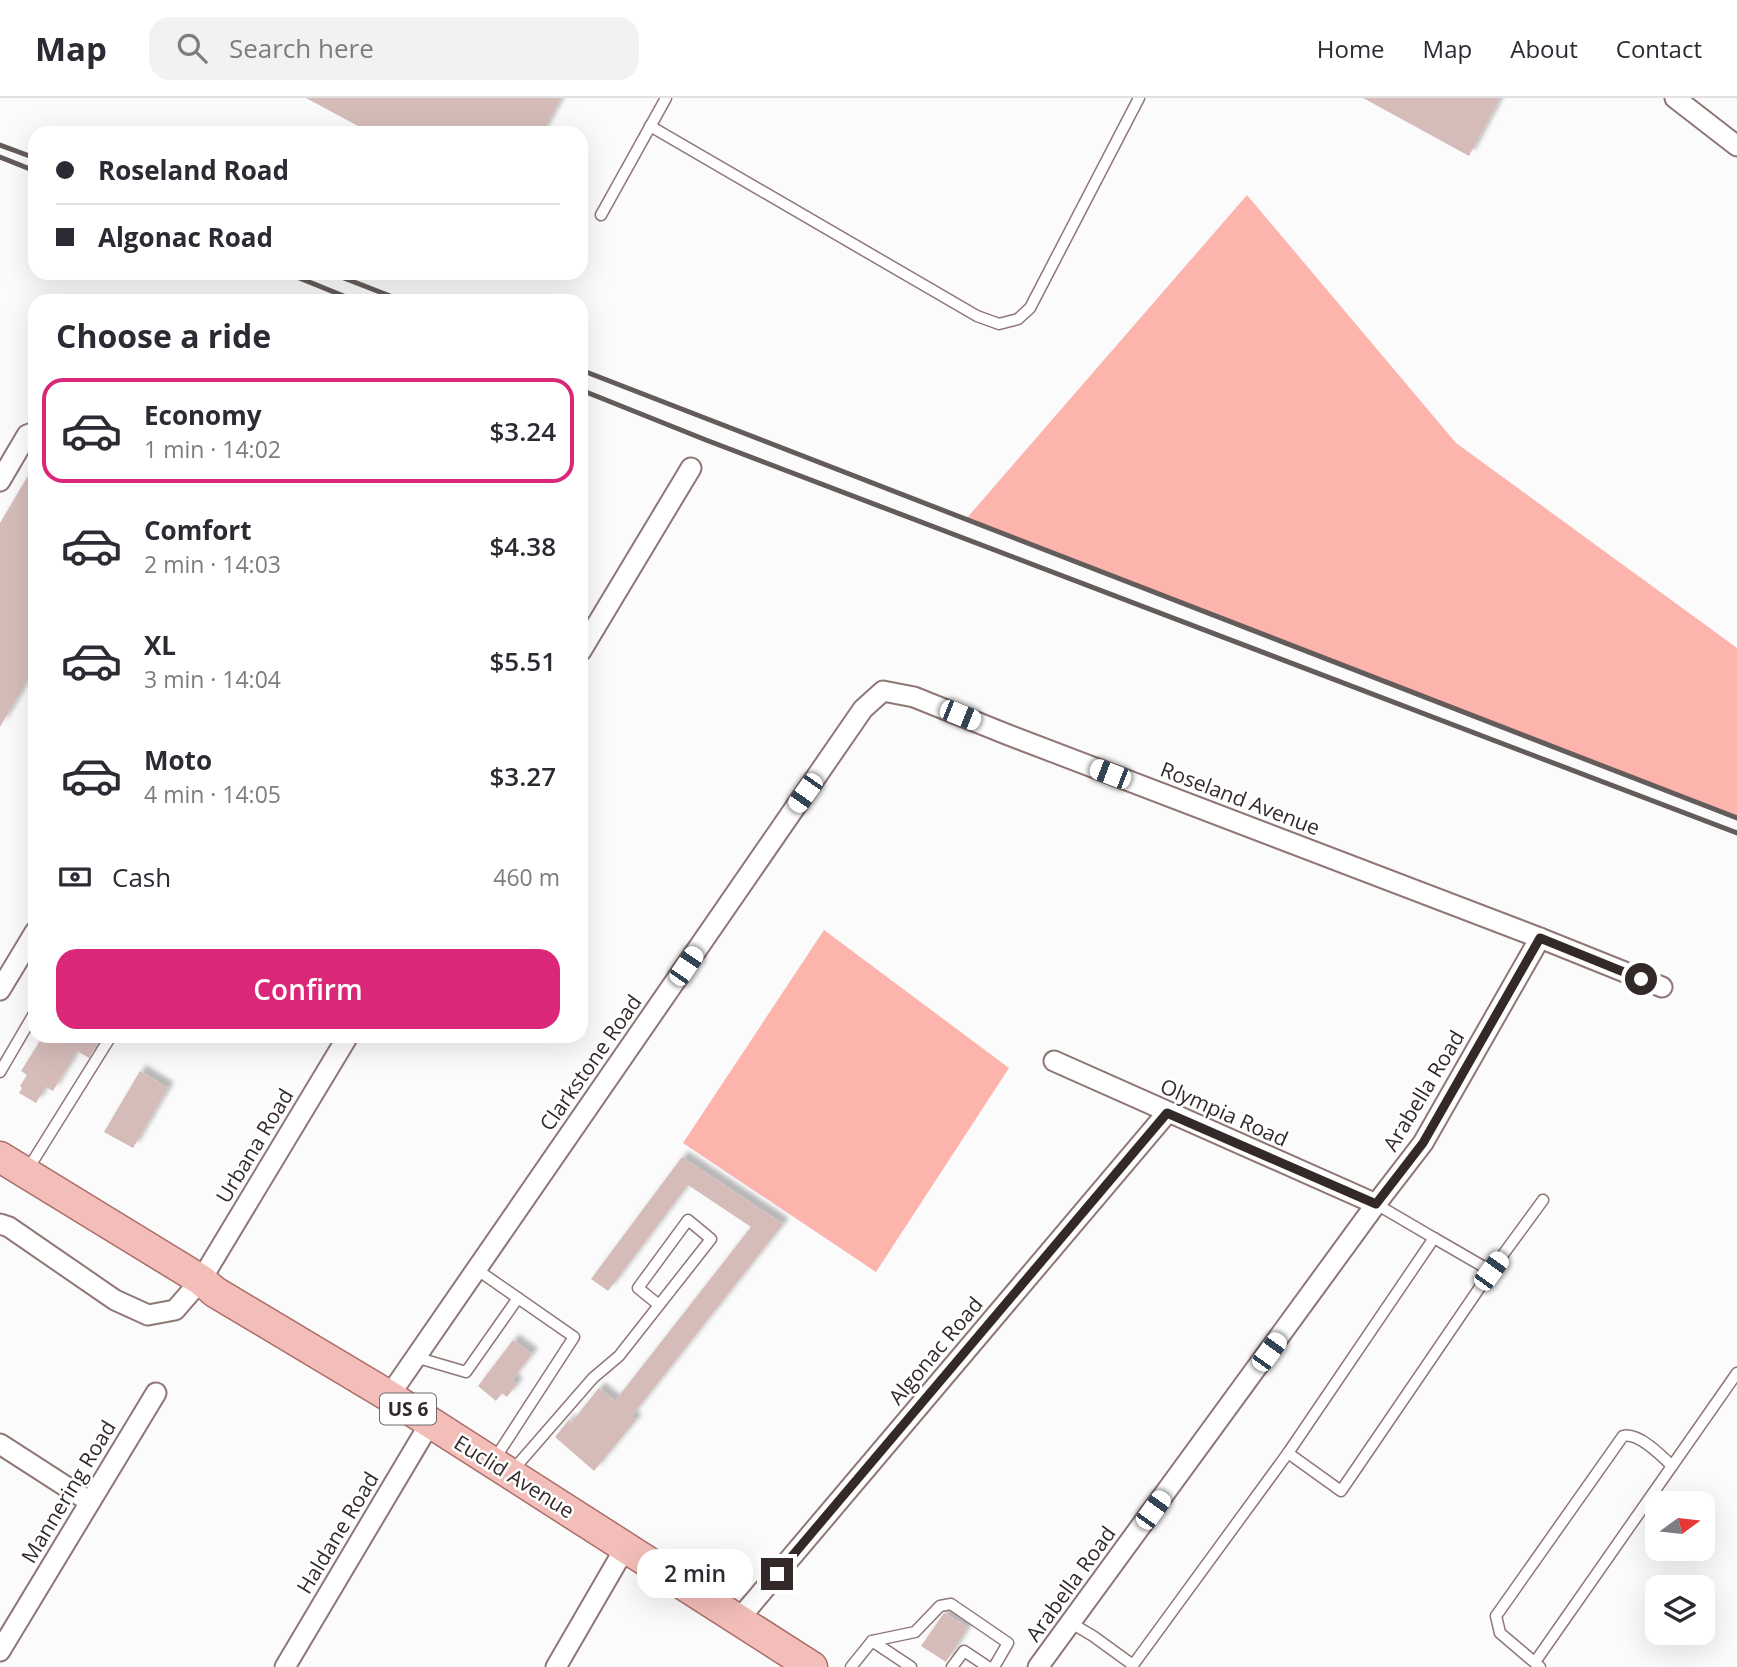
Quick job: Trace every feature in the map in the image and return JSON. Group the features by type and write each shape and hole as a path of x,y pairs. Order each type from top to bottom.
{"main road":[{"name":"Euclid Avenue","path":"0,1157 201,1280 215,1292 389,1396 812,1667"}],"street":[{"path":"1675,98 1737,146"},
{"path":"0,481 28,435"},
{"path":"588,639 691,468"},
{"name":"Roseland Avenue","path":"883,691 914,697 1662,987"},
{"name":"Clarkstone Road","path":"389,1396 863,709 883,691"},
{"name":"Arabella Road","path":"1038,1667 1423,1143 1540,938"},
{"path":"0,990 28,944"},
{"name":"Urbana Road","path":"0,1224 9,1227 115,1300 148,1315 175,1310 201,1280 344,1043"},
{"name":"Olympia Road","path":"1054,1061 1376,1204"},
{"name":"Algonac Road","path":"739,1619 1167,1113"},
{"name":"Mannering Road","path":"0,1651 156,1393"},
{"name":"Haldane Road","path":"285,1667 430,1423"},
{"path":"0,1444 90,1502"},
{"path":"556,1667 625,1548"}],"lane":[{"path":"601,215 666,98"},
{"path":"650,127 977,316 999,324 1018,319 1030,309 1139,98"},
{"path":"0,1072 28,1024"},
{"path":"26,1173 107,1043"},
{"path":"1288,1453 1341,1491 1491,1271 1543,1200"},
{"path":"1376,1204 1491,1271"},
{"path":"501,1468 619,1356 659,1305 711,1238 688,1220 638,1289 659,1305"},
{"path":"1071,1623 1134,1666 1288,1453 1434,1238"},
{"path":"476,1269 574,1337 501,1468"},
{"path":"415,1357 466,1372 518,1298"},
{"path":"1672,1466 1637,1437 1628,1434 1623,1436 1496,1616 1500,1633 1537,1665 1737,1373"},
{"path":"851,1667 872,1641 915,1632 940,1606 951,1604 1008,1643 994,1667"},
{"path":"872,1641 911,1667"},
{"path":"952,1667 964,1651 988,1667"}],"shaded area":[{"path":"1247,195 1456,443 1737,648 1737,818 966,519"},
{"path":"824,930 1009,1068 876,1272 683,1143"}],"building":[{"path":"306,98 561,98 546,126 358,126"},
{"path":"1363,98 1500,98 1469,156"},
{"path":"28,476 28,679 0,727 0,523"},
{"path":"39,1043 98,1043 89,1058 77,1051 53,1091 46,1087 36,1103 19,1093 27,1075 21,1071"},
{"path":"140,1071 168,1088 133,1148 104,1132"},
{"path":"682,1157 783,1224 631,1417 636,1420 594,1471 555,1437 569,1420 571,1423 599,1388 615,1401 751,1227 688,1185 608,1291 591,1279"},
{"path":"513,1340 532,1354 512,1380 517,1384 507,1397 502,1393 496,1401 478,1386"},
{"path":"944,1613 968,1627 946,1662 921,1646"}],"railway":[{"path":"0,145 28,155"},
{"path":"0,157 28,168"},
{"path":"304,280 339,294"},
{"path":"349,280 385,294"},
{"path":"588,373 1737,818"},
{"path":"588,393 1737,833"}],"route":[{"path":"777,1574 1167,1113 1376,1204 1423,1143 1540,938 1641,979"}]}
